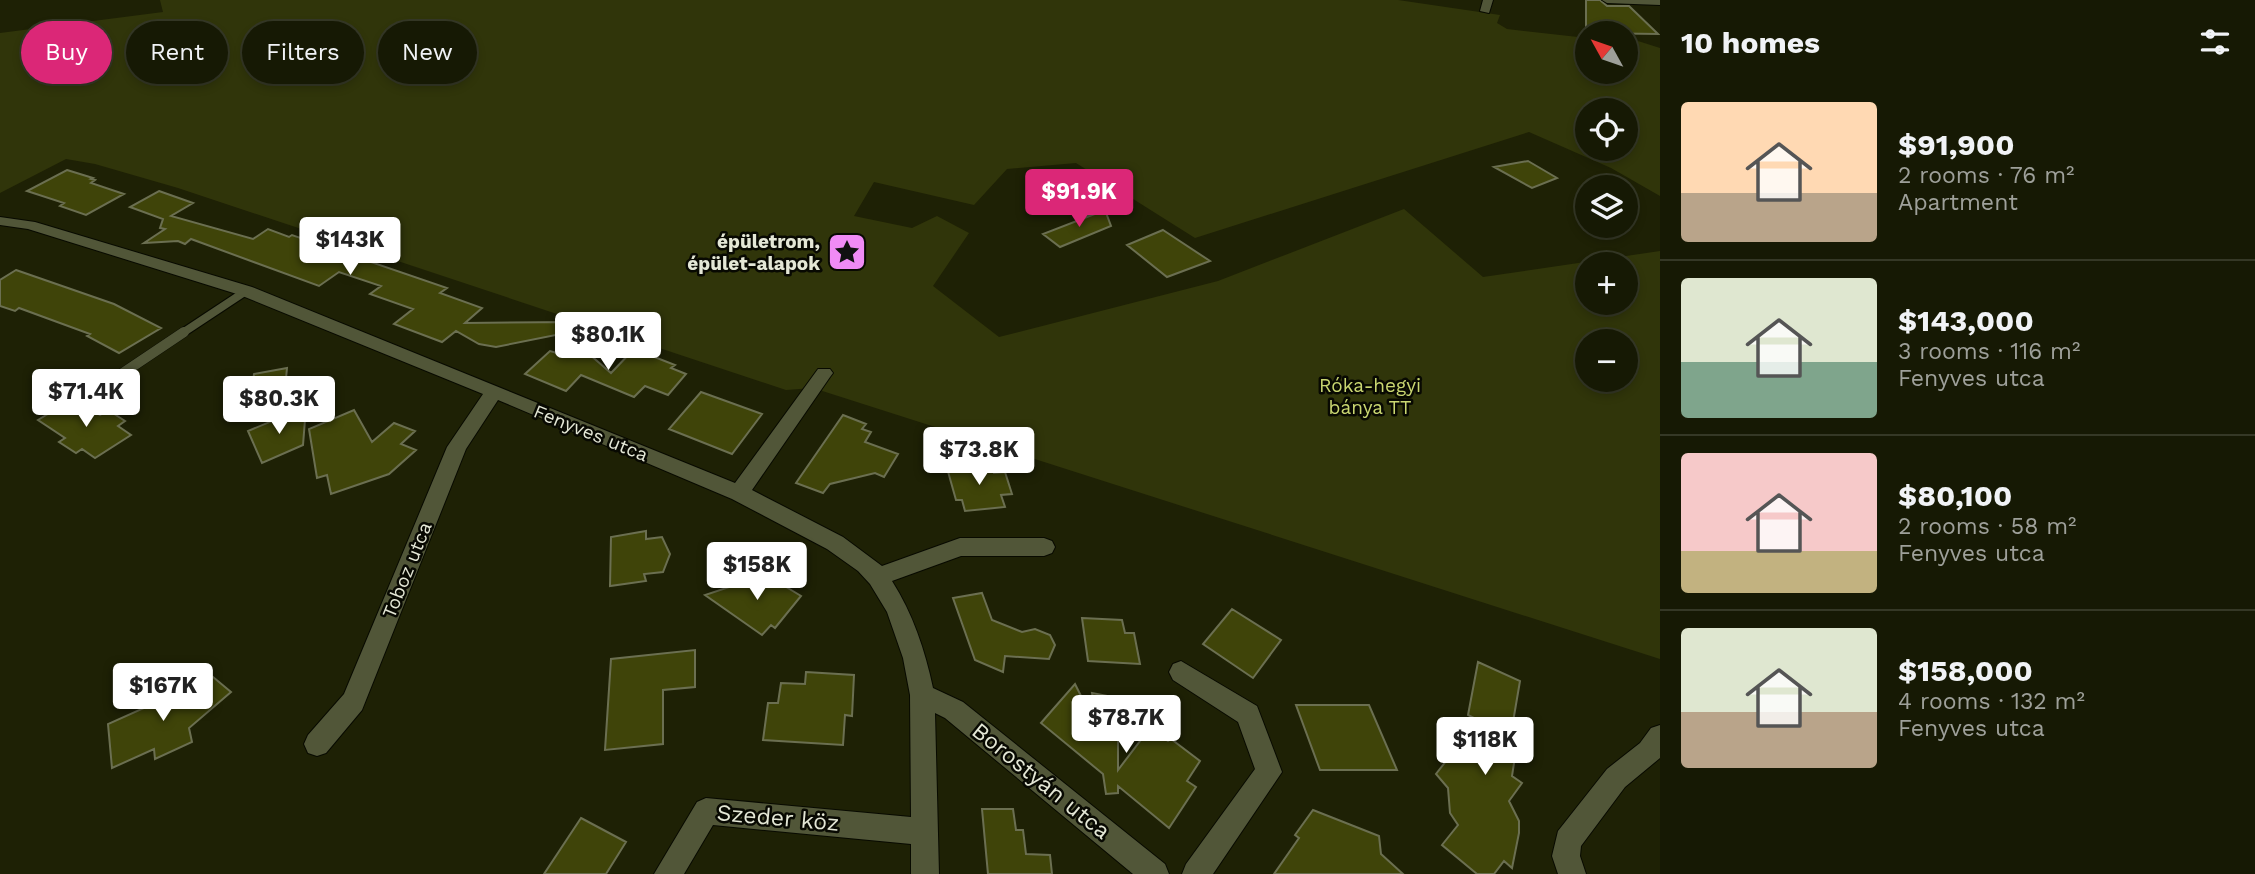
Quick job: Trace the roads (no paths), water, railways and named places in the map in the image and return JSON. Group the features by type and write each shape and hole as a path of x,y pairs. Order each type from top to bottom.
{"street":[{"path":"1607,0 1660,2"},
{"name":"Fenyves utca","path":"0,221 30,225 246,291 364,337 493,393 739,493 835,543 878,577 897,609 915,657 922,695 925,874"},
{"path":"739,493 824,373"},
{"name":"Toboz utca","path":"317,744 353,702 457,447 493,393"},
{"path":"878,577 960,547 1045,547"},
{"path":"1181,672 1248,714 1269,772 1196,874"},
{"name":"Borostyán utca","path":"922,695 954,710 1155,874"},
{"path":"1572,874 1566,856 1568,841 1616,778 1649,752 1660,737"},
{"name":"Szeder köz","path":"668,874 706,811 923,832"}],"lane":[{"path":"106,385 246,291"}],"place":[{"name":"épületrom, épület-alapok","path":"847,252"}],"park label":[{"name":"Róka-hegyi bánya TT","path":"1370,396"}]}
